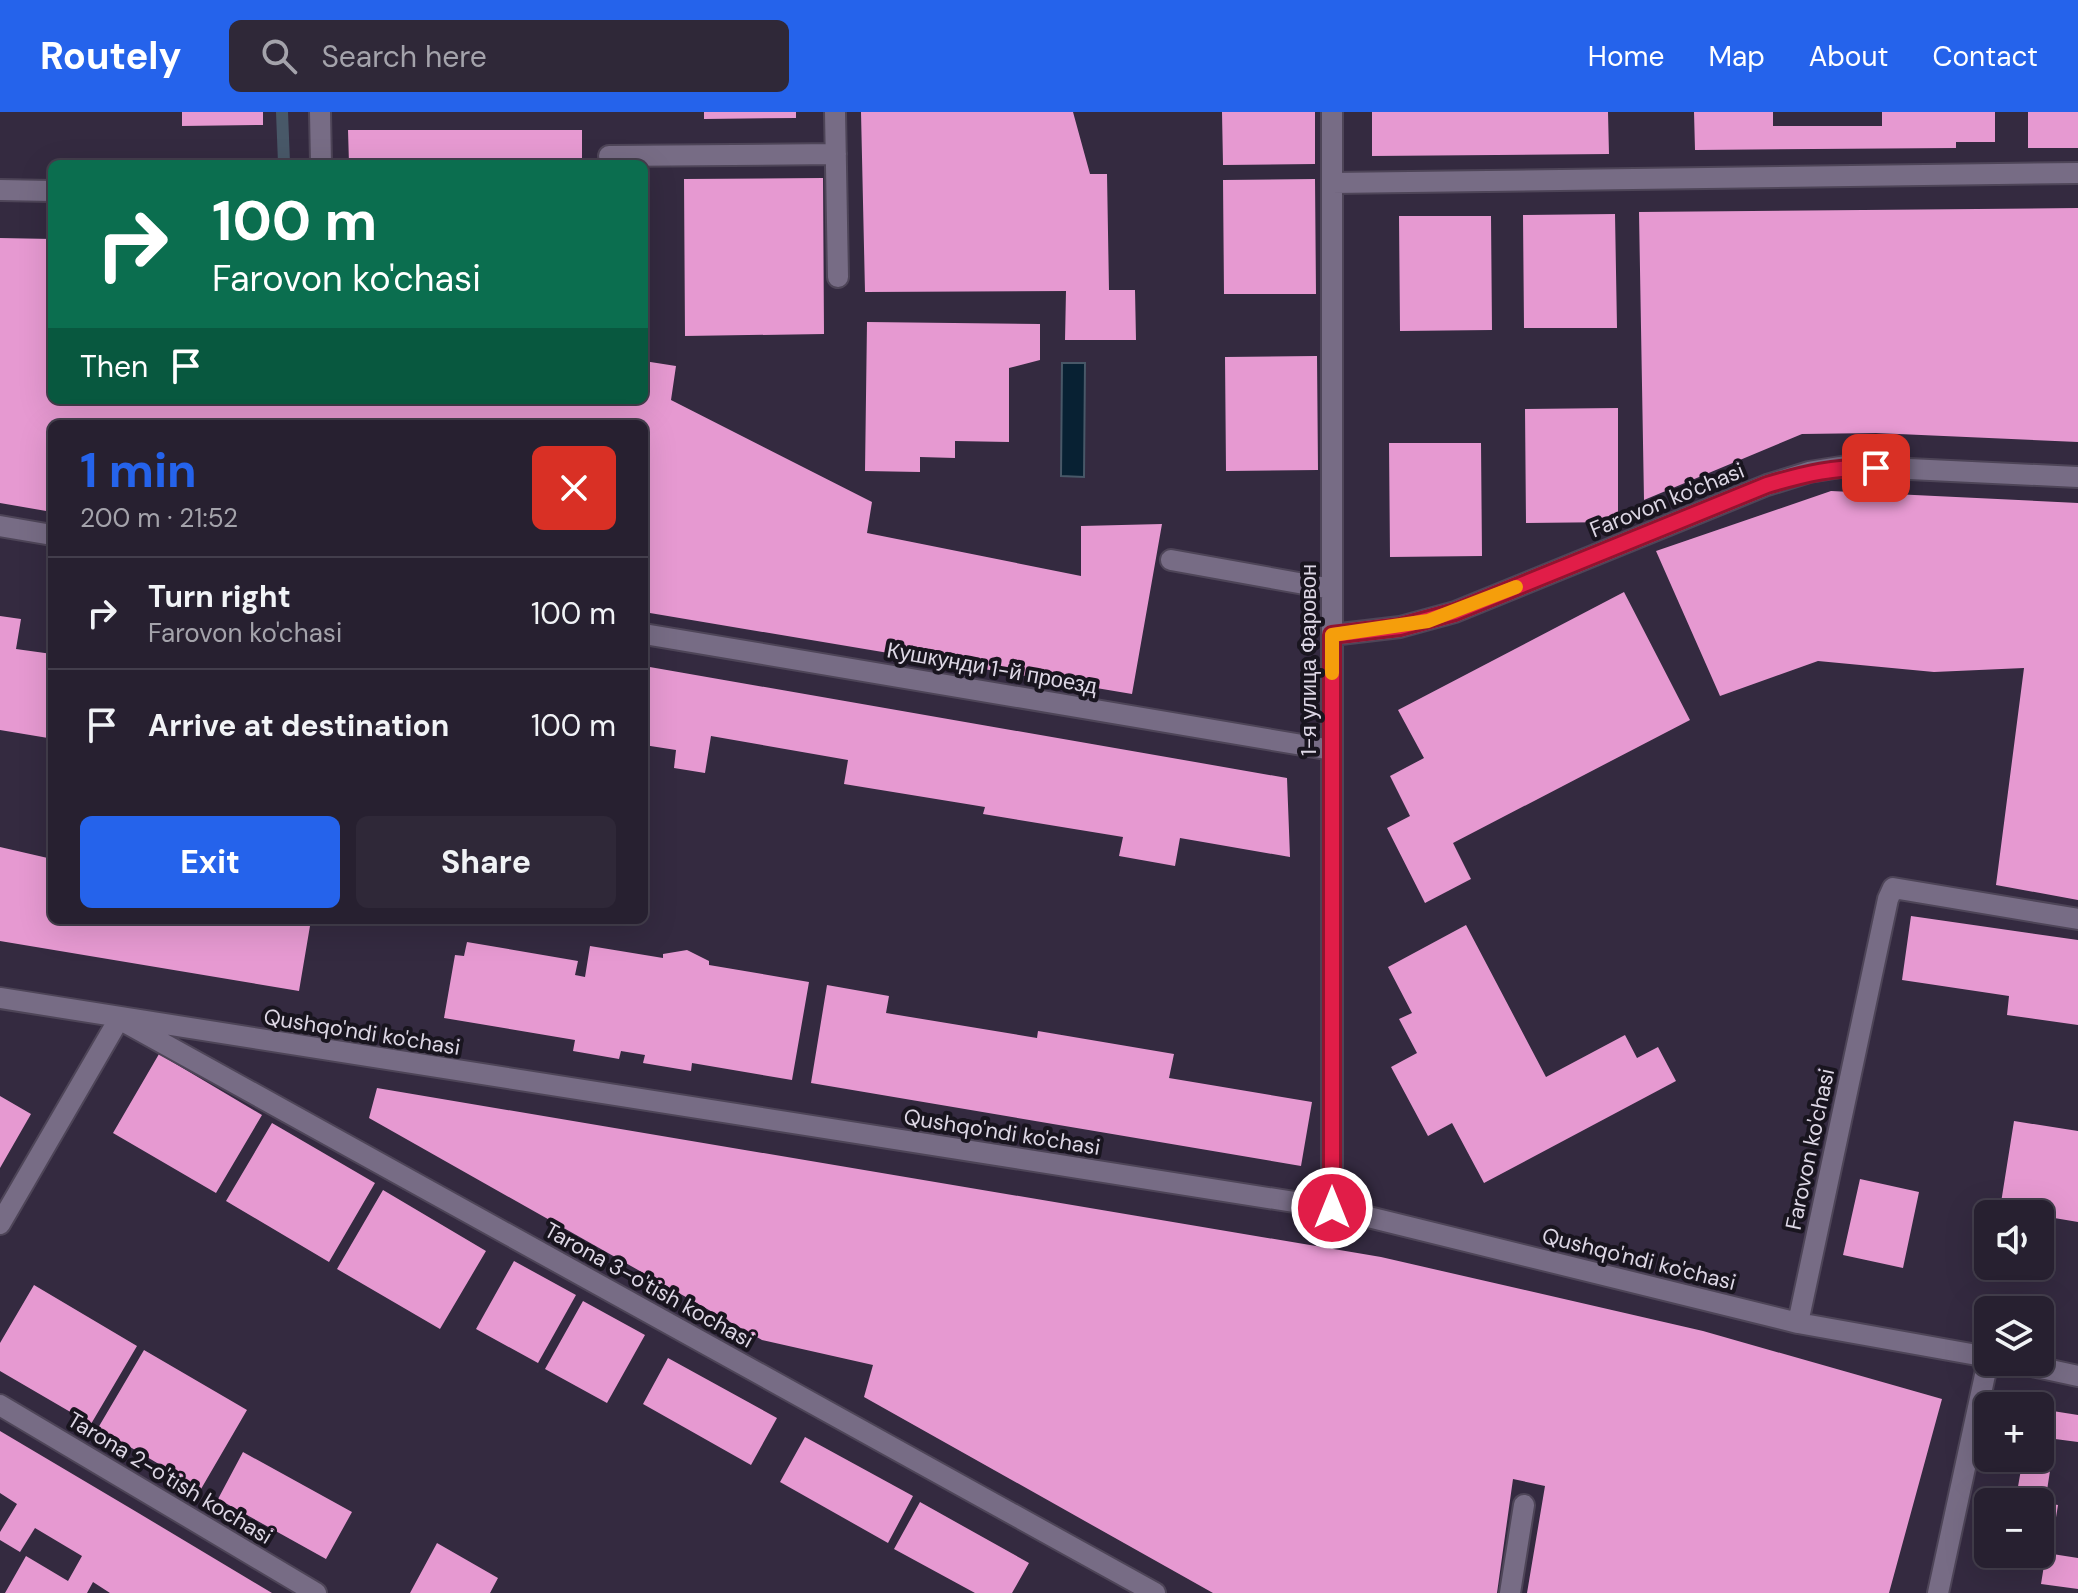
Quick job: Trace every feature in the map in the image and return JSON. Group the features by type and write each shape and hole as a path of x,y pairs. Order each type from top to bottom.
{"street":[{"path":"320,112 321,160"},
{"path":"835,112 838,277"},
{"name":"1-я улица Фаровон","path":"1332,112 1332,1208"},
{"path":"609,156 836,154"},
{"path":"1332,183 2078,173"},
{"path":"0,190 48,191"},
{"name":"Farovon ko'chasi","path":"1332,635 1400,627 1455,612 1767,485 1809,472 1847,466 2078,477"},
{"path":"0,526 48,534"},
{"path":"1171,560 1332,589"},
{"name":"Кушкунди 1-й проезд","path":"648,635 1332,750"},
{"name":"Farovon ko'chasi","path":"1798,1323 1888,899 1893,888 2078,919"},
{"name":"Qushqo'ndi ko'chasi","path":"0,998 1332,1208 1798,1323 1974,1356"},
{"path":"0,1224 119,1019"},
{"name":"Tarona 3-o'tish kochasi","path":"119,1019 1155,1593"},
{"path":"2054,1371 2078,1376"},
{"path":"1938,1593 1984,1376"},
{"name":"Tarona 2-o'tish kochasi","path":"0,1405 316,1593"},
{"path":"1510,1593 1524,1505"}],"water":[{"path":"1062,363 1085,363 1084,477 1061,476"}],"building":[{"path":"182,112 263,112 263,125 182,126"},
{"path":"704,112 796,112 796,118 704,119"},
{"path":"861,112 1073,112 1090,174 1107,174 1109,290 1135,290 1136,340 1065,340 1066,291 865,292"},
{"path":"1222,112 1315,112 1315,164 1223,165"},
{"path":"1372,112 1608,112 1609,154 1372,156"},
{"path":"1694,112 1773,112 1773,126 1882,126 1882,112 1995,112 1995,142 1956,142 1956,148 1695,150"},
{"path":"2028,112 2078,112 2078,148 2028,148"},
{"path":"348,130 582,130 582,160 349,160"},
{"path":"823,178 824,334 685,336 684,179"},
{"path":"1315,179 1316,294 1224,294 1223,180"},
{"path":"2078,208 2078,442 1876,433 1802,434 1644,500 1639,212"},
{"path":"1615,214 1617,328 1524,328 1523,215"},
{"path":"1399,216 1491,216 1492,330 1400,331"},
{"path":"0,238 48,239 48,404 648,404 648,362 676,366 671,400 872,502 867,533 1081,576 1081,526 1162,524 1132,694 648,613 648,420 48,420 48,511 0,503"},
{"path":"867,322 1040,324 1040,360 1009,368 1009,442 955,441 955,458 920,457 920,472 865,471"},
{"path":"1317,356 1318,470 1226,471 1225,357"},
{"path":"1618,408 1618,522 1526,523 1525,409"},
{"path":"1389,443 1481,443 1482,556 1390,557"},
{"path":"1831,491 2078,503 2078,900 1996,885 2024,668 1934,672 1818,661 1720,696 1656,551"},
{"path":"1624,592 1690,720 1453,843 1471,879 1425,903 1387,828 1410,816 1390,776 1424,758 1398,710"},
{"path":"0,616 21,619 16,649 48,653 48,738 0,730"},
{"path":"648,667 1287,778 1290,857 1180,838 1175,866 1119,856 1123,837 983,814 985,807 844,784 848,760 711,736 705,773 674,768 676,750 648,746"},
{"path":"0,847 48,858 48,924 310,924 299,991 0,941"},
{"path":"1911,916 2078,940 2078,1025 2007,1015 2009,996 1902,980"},
{"path":"1466,925 1546,1077 1625,1035 1637,1058 1658,1047 1676,1081 1484,1183 1452,1123 1428,1136 1391,1067 1417,1053 1399,1019 1412,1013 1388,967"},
{"path":"467,942 578,961 575,975 585,977 590,946 663,958 663,954 687,950 709,961 709,965 809,982 792,1080 692,1063 691,1071 643,1063 645,1055 621,1051 619,1059 573,1051 575,1040 444,1018 455,955 464,956"},
{"path":"827,985 889,996 886,1013 1037,1038 1038,1031 1174,1054 1169,1078 1312,1102 1301,1166 811,1083"},
{"path":"159,1054 262,1115 216,1193 113,1133"},
{"path":"377,1088 1381,1257 1703,1331 1942,1399 1889,1593 1527,1593 1545,1486 1513,1479 1497,1593 1213,1593 864,1397 873,1365 762,1340 369,1118"},
{"path":"0,1096 31,1114 0,1168"},
{"path":"2014,1121 2078,1131 2078,1222 2054,1218 2054,1200 2001,1200"},
{"path":"272,1123 375,1183 329,1262 226,1201"},
{"path":"1860,1179 1919,1192 1903,1268 1843,1255"},
{"path":"383,1190 486,1251 440,1329 337,1269"},
{"path":"514,1261 576,1295 538,1363 476,1329"},
{"path":"34,1285 137,1346 91,1424 0,1371 0,1343"},
{"path":"583,1301 645,1335 607,1403 545,1369"},
{"path":"144,1350 247,1410 201,1489 98,1428"},
{"path":"668,1358 777,1418 751,1465 643,1404"},
{"path":"2054,1411 2078,1415 2078,1442 2055,1439 2054,1445"},
{"path":"0,1431 272,1593 110,1593 93,1582 87,1593 5,1593 26,1556 68,1581 82,1556 35,1528 20,1552 0,1540 0,1532 17,1504 0,1493"},
{"path":"805,1437 913,1496 888,1543 780,1482"},
{"path":"243,1452 352,1512 326,1559 218,1499"},
{"path":"2021,1472 2050,1472 2047,1488 2018,1488"},
{"path":"920,1502 1029,1563 1012,1593 975,1593 894,1549"},
{"path":"2054,1504 2058,1505 2054,1530"},
{"path":"437,1543 498,1578 490,1593 410,1593"},
{"path":"2054,1554 2078,1558 2078,1589 2041,1584 2044,1568 2054,1568"}],"waterway":[{"path":"282,112 284,160"}],"slow traffic":[{"path":"1332,673 1332,635 1428,621 1516,587"}],"route":[{"path":"1332,1208 1332,635 1400,627 1455,612 1767,485 1809,472 1847,466 1876,468"}]}
